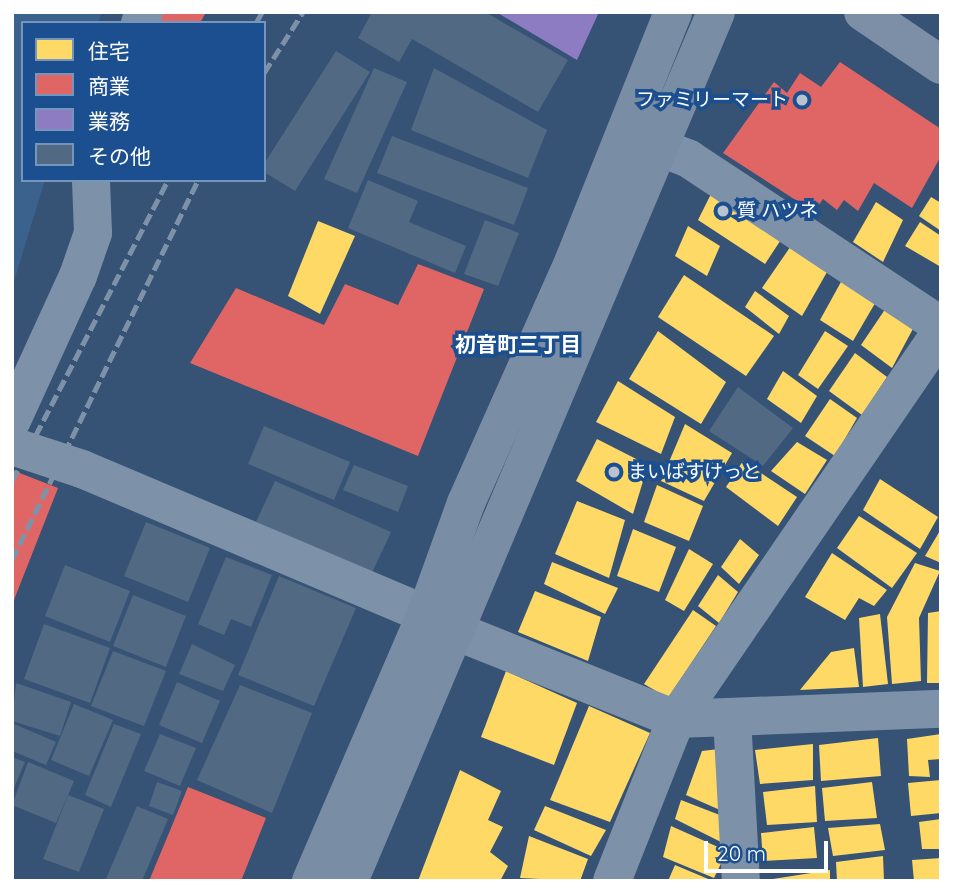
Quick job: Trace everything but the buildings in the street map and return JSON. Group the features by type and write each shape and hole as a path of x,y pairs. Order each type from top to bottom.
{"main road":[{"path":"349,881 440,622 466,503 574,260 673,12"},
{"path":"311,881 440,622 661,148 716,12"},
{"path":"863,12 941,65"}],"street":[{"path":"661,148 689,159 941,326"},
{"path":"12,419 78,276 93,233 91,182"},
{"path":"612,881 676,719 941,332"},
{"path":"12,446 82,469 440,622 676,719 941,709"},
{"path":"732,717 741,881"}],"water":[{"path":"12,12 102,12 99,21 21,21 21,182 44,182 12,288"}],"railway":[{"path":"257,21 262,12"},
{"path":"266,70 303,12"},
{"path":"12,481 167,182"},
{"path":"12,560 197,182"}],"place":[{"name":"ファミリーマート","path":"802,100"},
{"name":"質 ハツネ","path":"723,211"},
{"name":"まいばすけっと","path":"614,472"}],"district":[{"name":"初音町三丁目","path":"518,344"}]}
